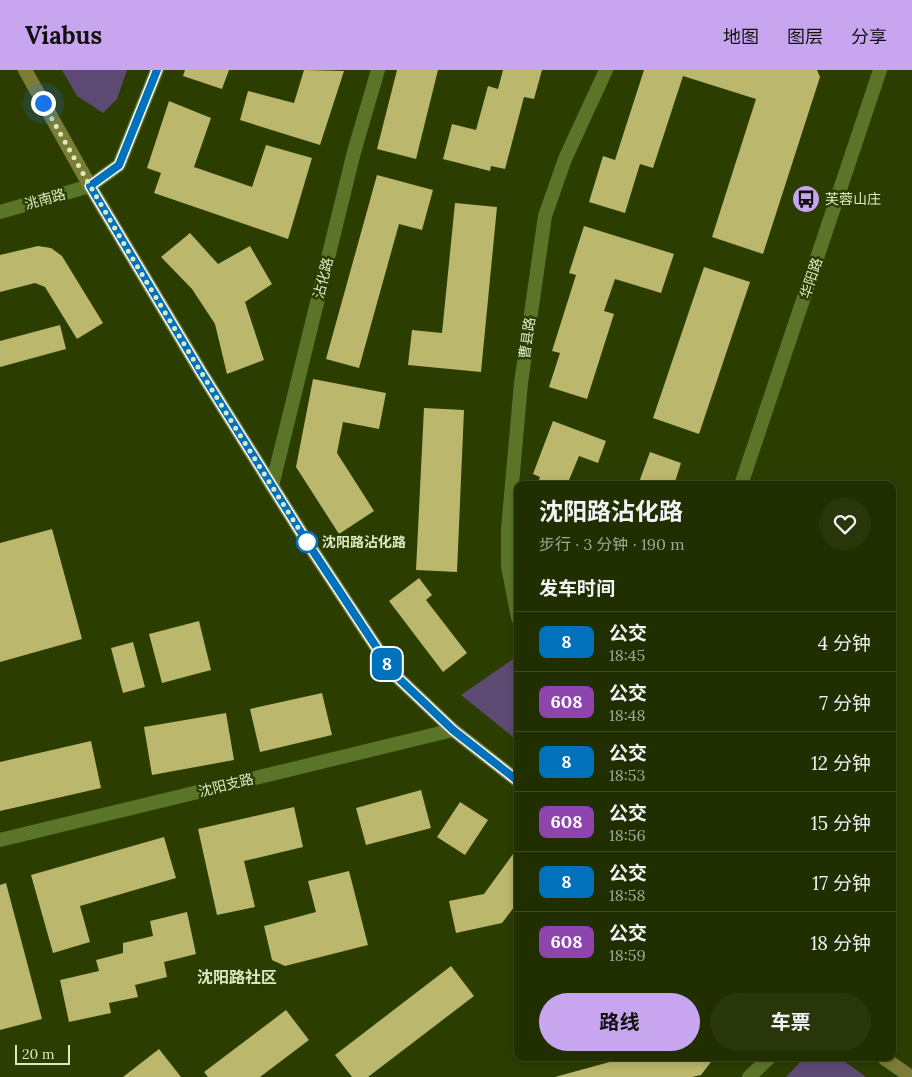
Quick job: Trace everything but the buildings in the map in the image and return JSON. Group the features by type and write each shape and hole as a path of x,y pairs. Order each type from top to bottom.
{"main road":[{"path":"25,70 90,186 201,372 272,486 394,674 453,730 514,778"},
{"path":"888,1061 911,1077"}],"street":[{"name":"洮南路","path":"0,212 90,186 119,165 157,70"},
{"name":"沾化路","path":"272,486 354,152 378,70"},
{"name":"曹县路","path":"514,597 508,566 508,529 521,383 545,216 565,159 606,70"},
{"name":"华阳路","path":"743,481 880,70"},
{"name":"沈阳支路","path":"0,840 453,730"},
{"path":"749,1077 766,1061"}],"shaded area":[{"path":"62,70 127,70 117,99 103,113 77,96"},
{"path":"514,658 514,736 513,737 461,695"},
{"path":"801,1061 844,1061 866,1077 786,1077"}],"bus line":[{"name":"8","path":"157,70 119,165 90,186 201,372 309,545 394,674 453,730 514,778"}],"place":[{"name":"芙蓉山庄","path":"806,199"},
{"name":"沈阳路沾化路","path":"307,542"}],"district":[{"name":"沈阳路社区","path":"237,977"}],"route":[{"path":"43,103 90,186 201,372 309,545 307,542"}]}
